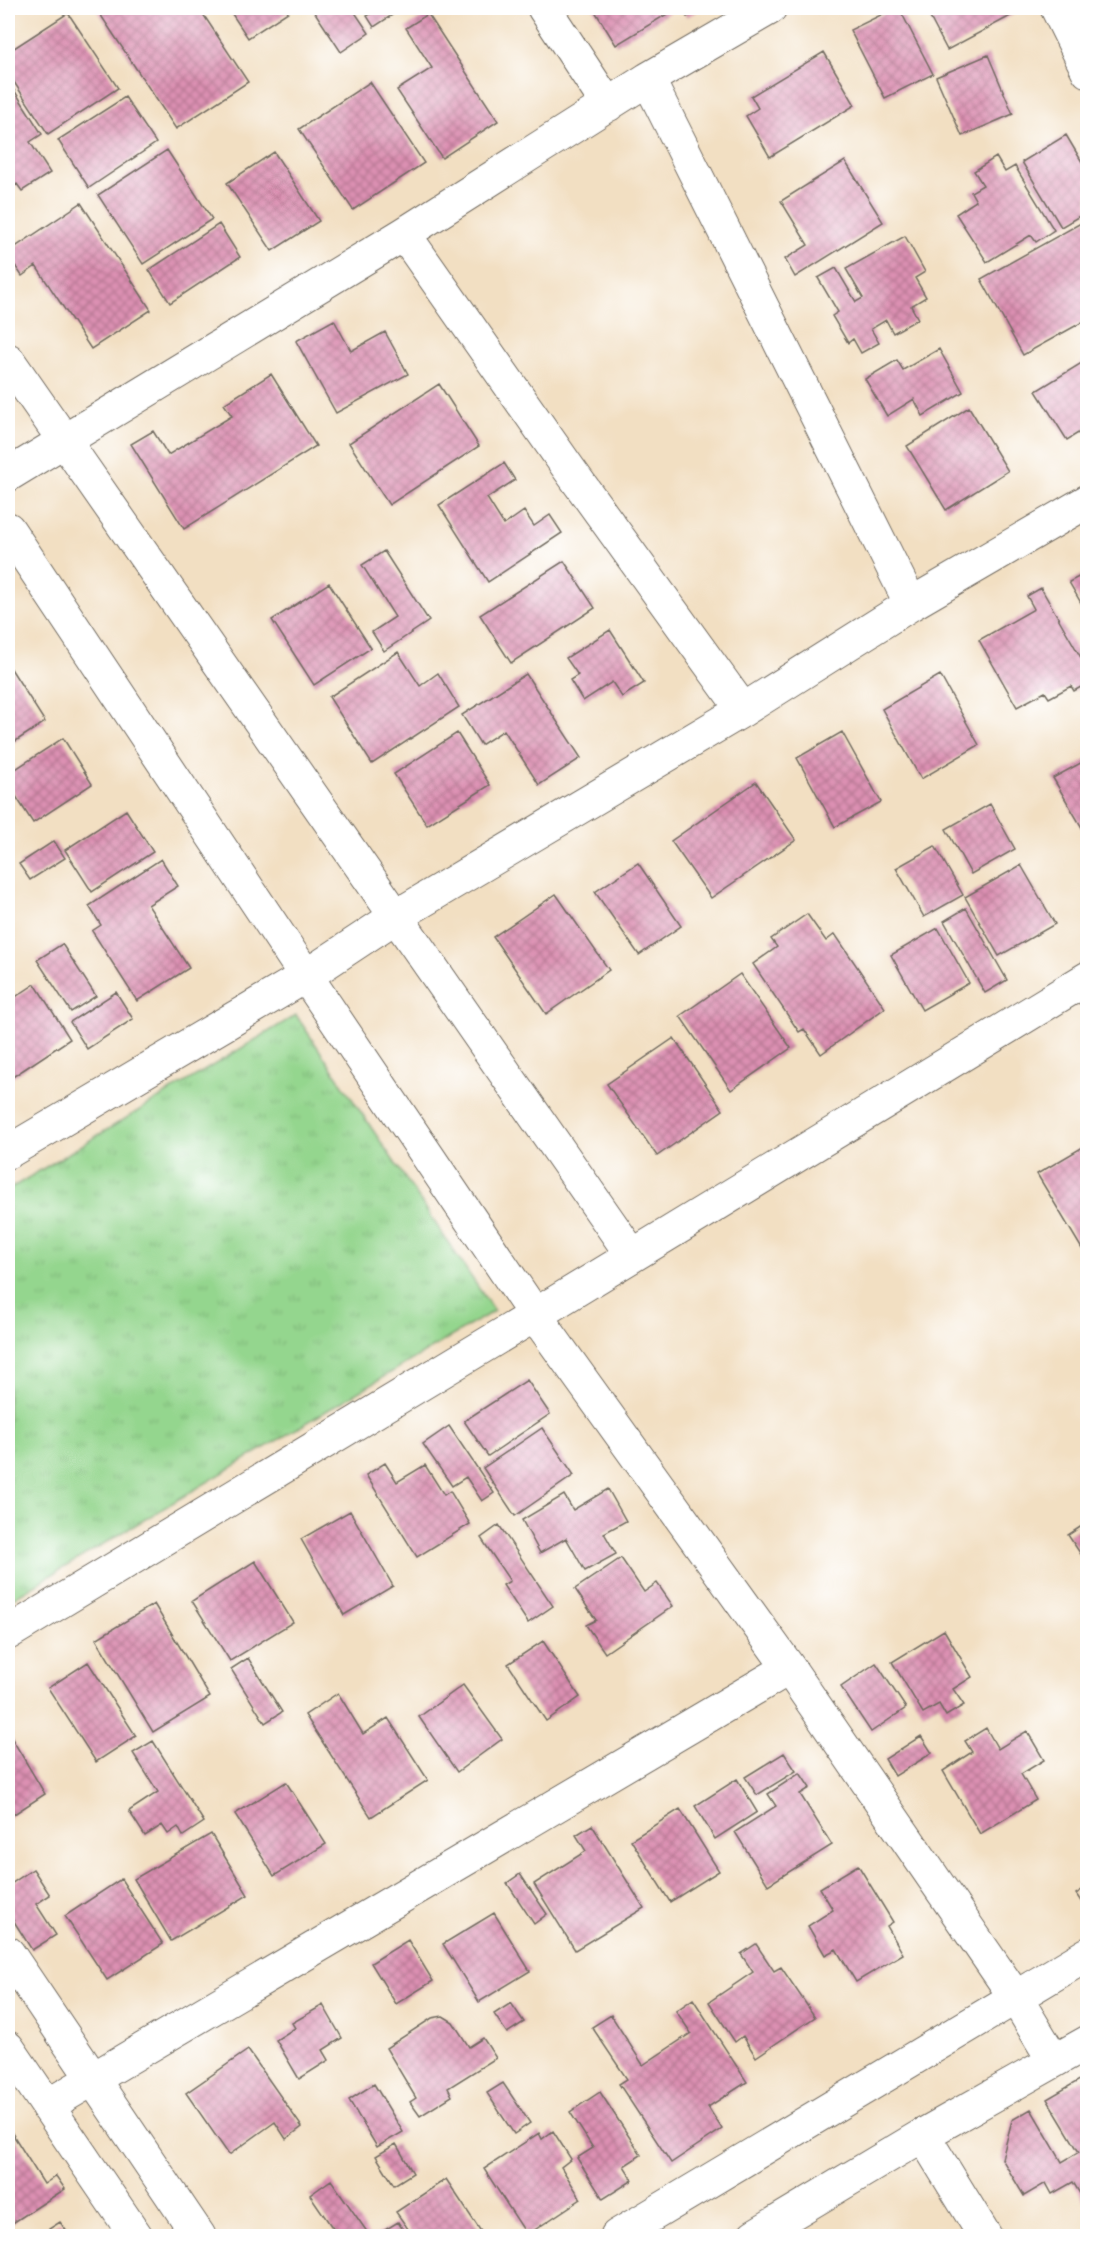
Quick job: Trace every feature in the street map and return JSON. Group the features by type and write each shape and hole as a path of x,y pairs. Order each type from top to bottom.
{"street":[{"path":"544,8 608,105"},
{"path":"8,475 62,440 404,234 648,79 770,8"},
{"path":"1056,8 1088,71"},
{"path":"648,79 910,604"},
{"path":"404,234 742,710"},
{"path":"8,360 632,1255"},
{"path":"8,1152 306,976 395,917 742,710 910,604 1088,501"},
{"path":"8,529 535,1315 789,1668 1016,1998 1054,2061"},
{"path":"8,1633 1088,978"},
{"path":"47,2106 789,1668"},
{"path":"8,1953 199,2236"},
{"path":"617,2236 1088,1954"},
{"path":"754,2236 923,2135 1088,2042"},
{"path":"8,2048 136,2236"},
{"path":"923,2135 985,2236"}],"green space":[{"path":"296,1015 494,1311 8,1601 8,1190"}],"building":[{"path":"96,8 199,8 248,82 176,129"},
{"path":"228,8 294,8 248,38"},
{"path":"312,8 352,8 369,33 341,52"},
{"path":"380,8 403,8 374,27 367,16"},
{"path":"593,8 677,8 616,45"},
{"path":"681,8 702,8 687,17"},
{"path":"899,8 933,74 885,98 850,30"},
{"path":"925,8 1018,8 1020,11 947,50"},
{"path":"68,13 118,88 48,134 8,73 8,52"},
{"path":"428,14 498,121 442,158 397,90 432,68 406,28"},
{"path":"824,52 855,105 770,157 746,116 758,108 751,96"},
{"path":"988,55 1013,114 962,136 936,77"},
{"path":"370,82 424,163 353,210 299,129"},
{"path":"14,90 42,134 30,142 50,173 22,191 17,184 8,191 8,95"},
{"path":"125,97 156,143 89,188 58,140"},
{"path":"1066,135 1088,172 1088,211 1061,227 1022,162"},
{"path":"167,150 212,219 143,264 98,195"},
{"path":"274,152 319,221 272,251 227,183"},
{"path":"996,157 1005,172 1015,166 1054,230 1036,242 1031,235 987,262 956,214 976,201 971,192 983,185 974,171"},
{"path":"845,161 883,222 795,277 785,259 808,245 781,201"},
{"path":"81,203 151,310 91,349 36,266 22,276 8,255 8,252"},
{"path":"1088,219 1088,319 1023,355 981,279"},
{"path":"219,224 240,257 170,303 149,270"},
{"path":"905,236 925,272 915,278 926,297 911,306 918,319 893,333 886,320 871,329 879,343 861,353 853,339 848,343 832,316 838,312 818,278 836,268 856,302 863,298 846,269"},
{"path":"334,320 351,351 385,332 408,374 336,413 296,341"},
{"path":"939,349 963,392 923,416 914,399 887,416 865,379 897,360 903,370"},
{"path":"1088,359 1088,427 1067,440 1036,391"},
{"path":"271,374 316,446 184,529 131,444 153,431 168,455 232,416 224,404"},
{"path":"439,384 479,446 389,505 349,443"},
{"path":"969,407 1008,471 946,510 907,446"},
{"path":"504,463 515,480 487,498 504,525 524,511 534,526 550,515 562,533 488,582 439,505"},
{"path":"384,551 429,621 384,651 372,632 395,617 362,565"},
{"path":"564,561 595,608 511,663 480,615"},
{"path":"1088,572 1088,615 1069,582"},
{"path":"329,583 371,648 314,685 272,620"},
{"path":"1041,588 1088,670 1088,683 1074,691 1071,686 1049,698 1045,692 1017,707 979,640 1034,609 1027,596"},
{"path":"610,630 644,683 622,697 612,682 583,701 570,680 578,675 566,658"},
{"path":"398,652 420,686 438,673 459,707 372,764 329,697"},
{"path":"8,664 45,722 8,746"},
{"path":"526,674 581,758 539,785 504,730 481,745 462,715"},
{"path":"940,675 979,745 921,779 882,709"},
{"path":"842,732 881,802 835,827 797,758"},
{"path":"457,733 490,785 427,825 394,774"},
{"path":"63,738 92,784 33,823 8,784 8,774"},
{"path":"1088,759 1088,838 1053,778"},
{"path":"756,782 796,840 711,898 671,841"},
{"path":"990,804 1015,849 971,874 946,829"},
{"path":"126,810 153,852 92,892 65,850"},
{"path":"54,841 65,858 30,880 19,864"},
{"path":"935,846 963,895 924,917 896,868"},
{"path":"161,859 178,886 148,905 189,968 137,1001 92,931 101,925 89,906"},
{"path":"638,863 681,926 639,955 595,892"},
{"path":"1021,865 1055,924 999,956 965,897"},
{"path":"556,894 609,970 546,1014 493,937"},
{"path":"966,908 1007,980 985,993 944,921"},
{"path":"807,914 826,941 835,934 885,1008 821,1054 804,1029 799,1032 753,964 777,947 771,939"},
{"path":"938,928 969,983 922,1010 891,955"},
{"path":"62,944 96,996 71,1012 37,960"},
{"path":"740,974 791,1048 731,1090 680,1016"},
{"path":"35,984 70,1039 8,1080 8,1002"},
{"path":"116,992 133,1019 87,1049 70,1022"},
{"path":"674,1038 723,1110 657,1156 607,1084"},
{"path":"1088,1144 1088,1259 1037,1174"},
{"path":"527,1380 550,1414 488,1456 464,1421"},
{"path":"449,1426 494,1493 482,1501 466,1477 452,1486 423,1444"},
{"path":"542,1428 574,1475 515,1516 483,1468"},
{"path":"385,1463 397,1482 425,1465 444,1495 450,1491 470,1524 417,1557 366,1475"},
{"path":"608,1489 626,1521 604,1533 616,1554 585,1571 566,1538 540,1553 522,1520 564,1495 573,1510"},
{"path":"350,1511 393,1586 344,1615 301,1539"},
{"path":"1088,1522 1088,1565 1068,1535"},
{"path":"499,1525 553,1606 528,1623 503,1585 510,1581 481,1538"},
{"path":"621,1558 644,1592 657,1583 673,1606 605,1653 586,1625 596,1620 575,1589"},
{"path":"255,1561 293,1622 230,1661 192,1601"},
{"path":"154,1604 210,1697 153,1732 96,1639"},
{"path":"944,1630 972,1677 953,1689 964,1705 946,1716 939,1704 923,1713 892,1662"},
{"path":"543,1641 580,1697 546,1721 508,1664"},
{"path":"248,1658 282,1712 265,1723 231,1669"},
{"path":"88,1662 136,1736 96,1762 48,1688"},
{"path":"876,1663 906,1708 871,1732 841,1687"},
{"path":"463,1685 502,1739 457,1772 419,1717"},
{"path":"338,1693 363,1734 388,1718 428,1780 371,1817 305,1715"},
{"path":"986,1728 998,1749 1027,1731 1044,1760 1021,1774 1036,1800 980,1834 943,1771 972,1752 965,1741"},
{"path":"8,1732 45,1794 8,1818"},
{"path":"921,1736 932,1753 895,1776 885,1759"},
{"path":"153,1741 204,1822 183,1836 178,1827 168,1834 162,1825 145,1836 129,1811 158,1792 133,1753"},
{"path":"784,1753 796,1771 757,1795 745,1777"},
{"path":"800,1773 810,1788 800,1794 832,1845 768,1885 735,1832 776,1806 768,1794"},
{"path":"737,1779 757,1812 715,1839 695,1806"},
{"path":"286,1782 326,1844 274,1876 235,1814"},
{"path":"680,1809 719,1871 670,1902 631,1840"},
{"path":"592,1825 644,1908 575,1950 534,1884 586,1851 576,1835"},
{"path":"211,1834 248,1895 171,1941 134,1879"},
{"path":"858,1865 893,1922 887,1926 903,1954 856,1982 836,1949 825,1955 808,1926 833,1910 820,1888"},
{"path":"33,1869 50,1895 36,1904 56,1935 32,1950 8,1912 8,1886"},
{"path":"520,1874 547,1914 534,1924 507,1883"},
{"path":"121,1879 163,1944 107,1980 65,1916"},
{"path":"1088,1886 1088,1912 1076,1894"},
{"path":"494,1913 530,1971 479,2002 443,1944"},
{"path":"408,1940 433,1981 396,2004 371,1963"},
{"path":"756,1944 774,1971 781,1967 815,2017 756,2057 743,2036 735,2042 709,2002 753,1972 741,1954"},
{"path":"693,1999 747,2082 708,2107 722,2129 671,2163 619,2084 627,2079 592,2027 611,2015 643,2065 691,2033 676,2011"},
{"path":"511,2003 524,2022 507,2033 494,2014"},
{"path":"323,2005 342,2038 323,2050 329,2060 299,2079 276,2040 295,2028 292,2023"},
{"path":"443,2016 453,2022 469,2047 483,2038 496,2058 448,2088 452,2096 420,2116 410,2102 416,2098 386,2048 432,2018"},
{"path":"248,2050 302,2127 286,2139 275,2122 229,2155 186,2093"},
{"path":"1083,2078 1088,2087 1088,2201 1085,2202 1073,2182 1052,2194 1046,2183 1024,2196 1002,2159 1012,2120 1031,2109 1062,2162 1079,2152 1047,2099"},
{"path":"503,2083 530,2123 514,2134 487,2093"},
{"path":"374,2084 403,2132 377,2147 349,2100"},
{"path":"600,2092 641,2155 624,2166 633,2180 603,2199 577,2158 593,2148 570,2112"},
{"path":"10,2130 44,2184 56,2176 65,2189 8,2226 8,2132"},
{"path":"553,2131 571,2159 561,2167 581,2199 527,2235 484,2169 539,2133 542,2139"},
{"path":"396,2144 413,2173 394,2185 376,2156"},
{"path":"446,2179 484,2236 413,2236 396,2212"},
{"path":"331,2180 370,2236 338,2236 310,2195"},
{"path":"60,2222 70,2236 38,2236"},
{"path":"398,2222 407,2236 375,2236"}]}
